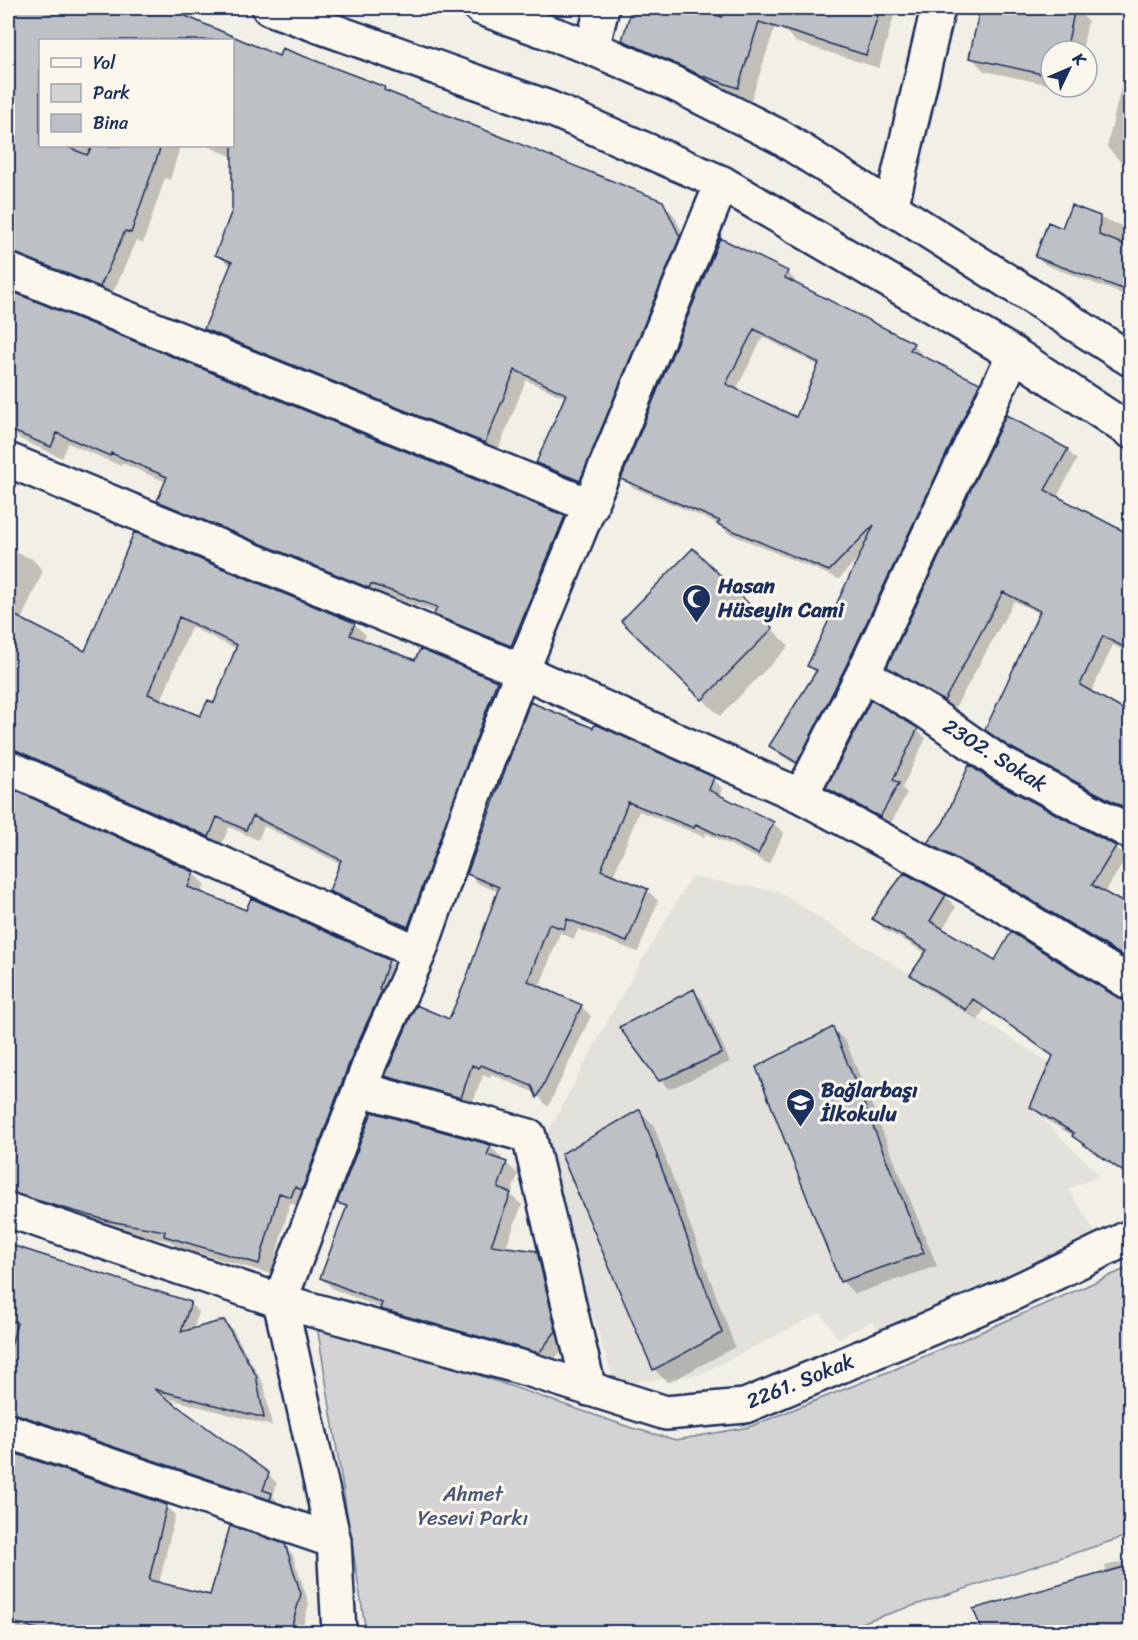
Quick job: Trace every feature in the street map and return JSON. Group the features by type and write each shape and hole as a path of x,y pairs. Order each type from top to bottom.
{"street":[{"path":"269,8 549,108 722,183 1014,354 1131,431"},
{"path":"481,8 592,48 673,83 780,137 1131,359"},
{"path":"592,48 602,8"},
{"path":"891,208 938,8"},
{"path":"339,1632 334,1541 280,1301 371,1060 419,953 475,794 522,671 722,183"},
{"path":"8,270 591,506"},
{"path":"801,796 863,674 1014,354"},
{"path":"8,460 522,671 801,796 1007,907 1131,983"},
{"name":"2302. Sokak","path":"863,674 927,712 1000,764 1131,832"},
{"path":"8,767 419,953"},
{"path":"360,1089 529,1136 589,1389"},
{"name":"2261. Sokak","path":"8,1210 280,1301 527,1370 666,1413 745,1406 1007,1296 1131,1237"},
{"path":"8,1431 334,1541"}],"shaded area":[{"name":"Bağlarbaşı İlkokulu","path":"691,877 777,891 1050,1063 1030,1107 1100,1176 1068,1189 1098,1236 880,1331 872,1322 838,1338 821,1313 698,1375 615,1384 539,1149 615,1007"}],"green space":[{"name":"Ahmet Yesevi Parkı","path":"1130,1267 1130,1535 833,1632 366,1632 316,1319 632,1428 676,1440 749,1427 893,1370"}],"building":[{"path":"8,8 167,8 279,56 282,48 385,87 384,90 663,201 680,237 580,481 536,463 566,394 515,370 485,443 204,329 232,262 215,255 232,210 234,39 39,39 39,147 67,147 87,155 92,147 161,147 131,233 125,231 100,287 8,252"},
{"path":"632,8 694,8 722,17 725,8 880,8 866,55 759,22 738,88 700,75 622,40"},
{"path":"980,8 1075,8 1069,39 1039,39 1039,73 969,58"},
{"path":"1071,205 1100,216 1099,235 1131,247 1131,292 1035,257 1048,222 1062,228"},
{"path":"720,238 788,271 785,278 914,343 910,350 980,383 846,666 797,763 769,746 817,670 807,666 874,525 829,571 717,524 720,521 621,479","holes":["754,329 819,363 796,417 726,384"]},
{"path":"8,290 565,516 511,646 434,615 437,607 371,584 369,588 157,501 167,477 57,433 51,447 8,429"},
{"path":"1006,415 1068,449 1045,490 1131,535 1131,651 1103,636 1080,685 1131,714 1131,811 1010,747 985,730 1040,611 1003,592 944,701 887,667"},
{"path":"134,532 355,623 350,635 415,660 420,649 497,681 408,927 329,891 341,860 253,816 246,830 217,817 209,837 8,748 8,612 85,651","holes":["179,617 237,645 214,703 208,700 200,716 148,694"]},
{"name":"Hasan Hüseyin Cami","path":"693,548 773,628 702,700 621,621"},
{"path":"871,700 918,728 893,780 899,783 880,817 826,788"},
{"path":"530,702 593,728 595,724 714,777 709,790 774,822 758,854 696,824 694,828 628,802 601,870 648,889 627,942 567,919 564,929 549,924 528,981 582,1005 537,1098 532,1086 481,1065 479,1068 472,1065 461,1098 385,1076 416,1005 449,1019 465,982 499,887 467,874"},
{"path":"969,765 991,780 1116,846 1092,885 1131,907 1131,961 1008,886 927,843 943,823"},
{"path":"8,787 194,872 188,887 246,910 251,898 389,960 379,989 382,990 353,1053 302,1190 295,1187 291,1197 279,1193 259,1264 164,1236 165,1231 109,1221 8,1192"},
{"path":"904,873 946,895 930,921 995,960 1011,932 1120,999 1131,1002 1131,1177 1072,1136 1074,1133 1030,1107 1053,1056 973,999 966,1010 910,975 927,950 872,919"},
{"path":"694,989 722,1053 659,1081 619,1027"},
{"path":"833,1027 924,1253 840,1282 756,1067"},
{"path":"640,1109 722,1333 653,1370 561,1154"},
{"path":"372,1112 491,1145 487,1155 507,1162 498,1188 511,1193 491,1245 537,1251 556,1331 539,1353 380,1309 382,1303 320,1278 347,1206 337,1203"},
{"path":"8,1244 191,1302 181,1332 224,1320 256,1375 264,1418 154,1389 269,1473 263,1490 272,1493 270,1500 14,1413 8,1413 8,1358 17,1323 8,1320"},
{"path":"8,1451 167,1505 149,1580 210,1595 230,1526 285,1544 301,1594 290,1632 48,1632 8,1621"},
{"path":"1131,1565 1131,1632 983,1632 973,1609"}],"place":[{"name":"Hasan Hüseyin Cami","path":"697,624"},
{"name":"Bağlarbaşı İlkokulu","path":"800,1128"}]}
